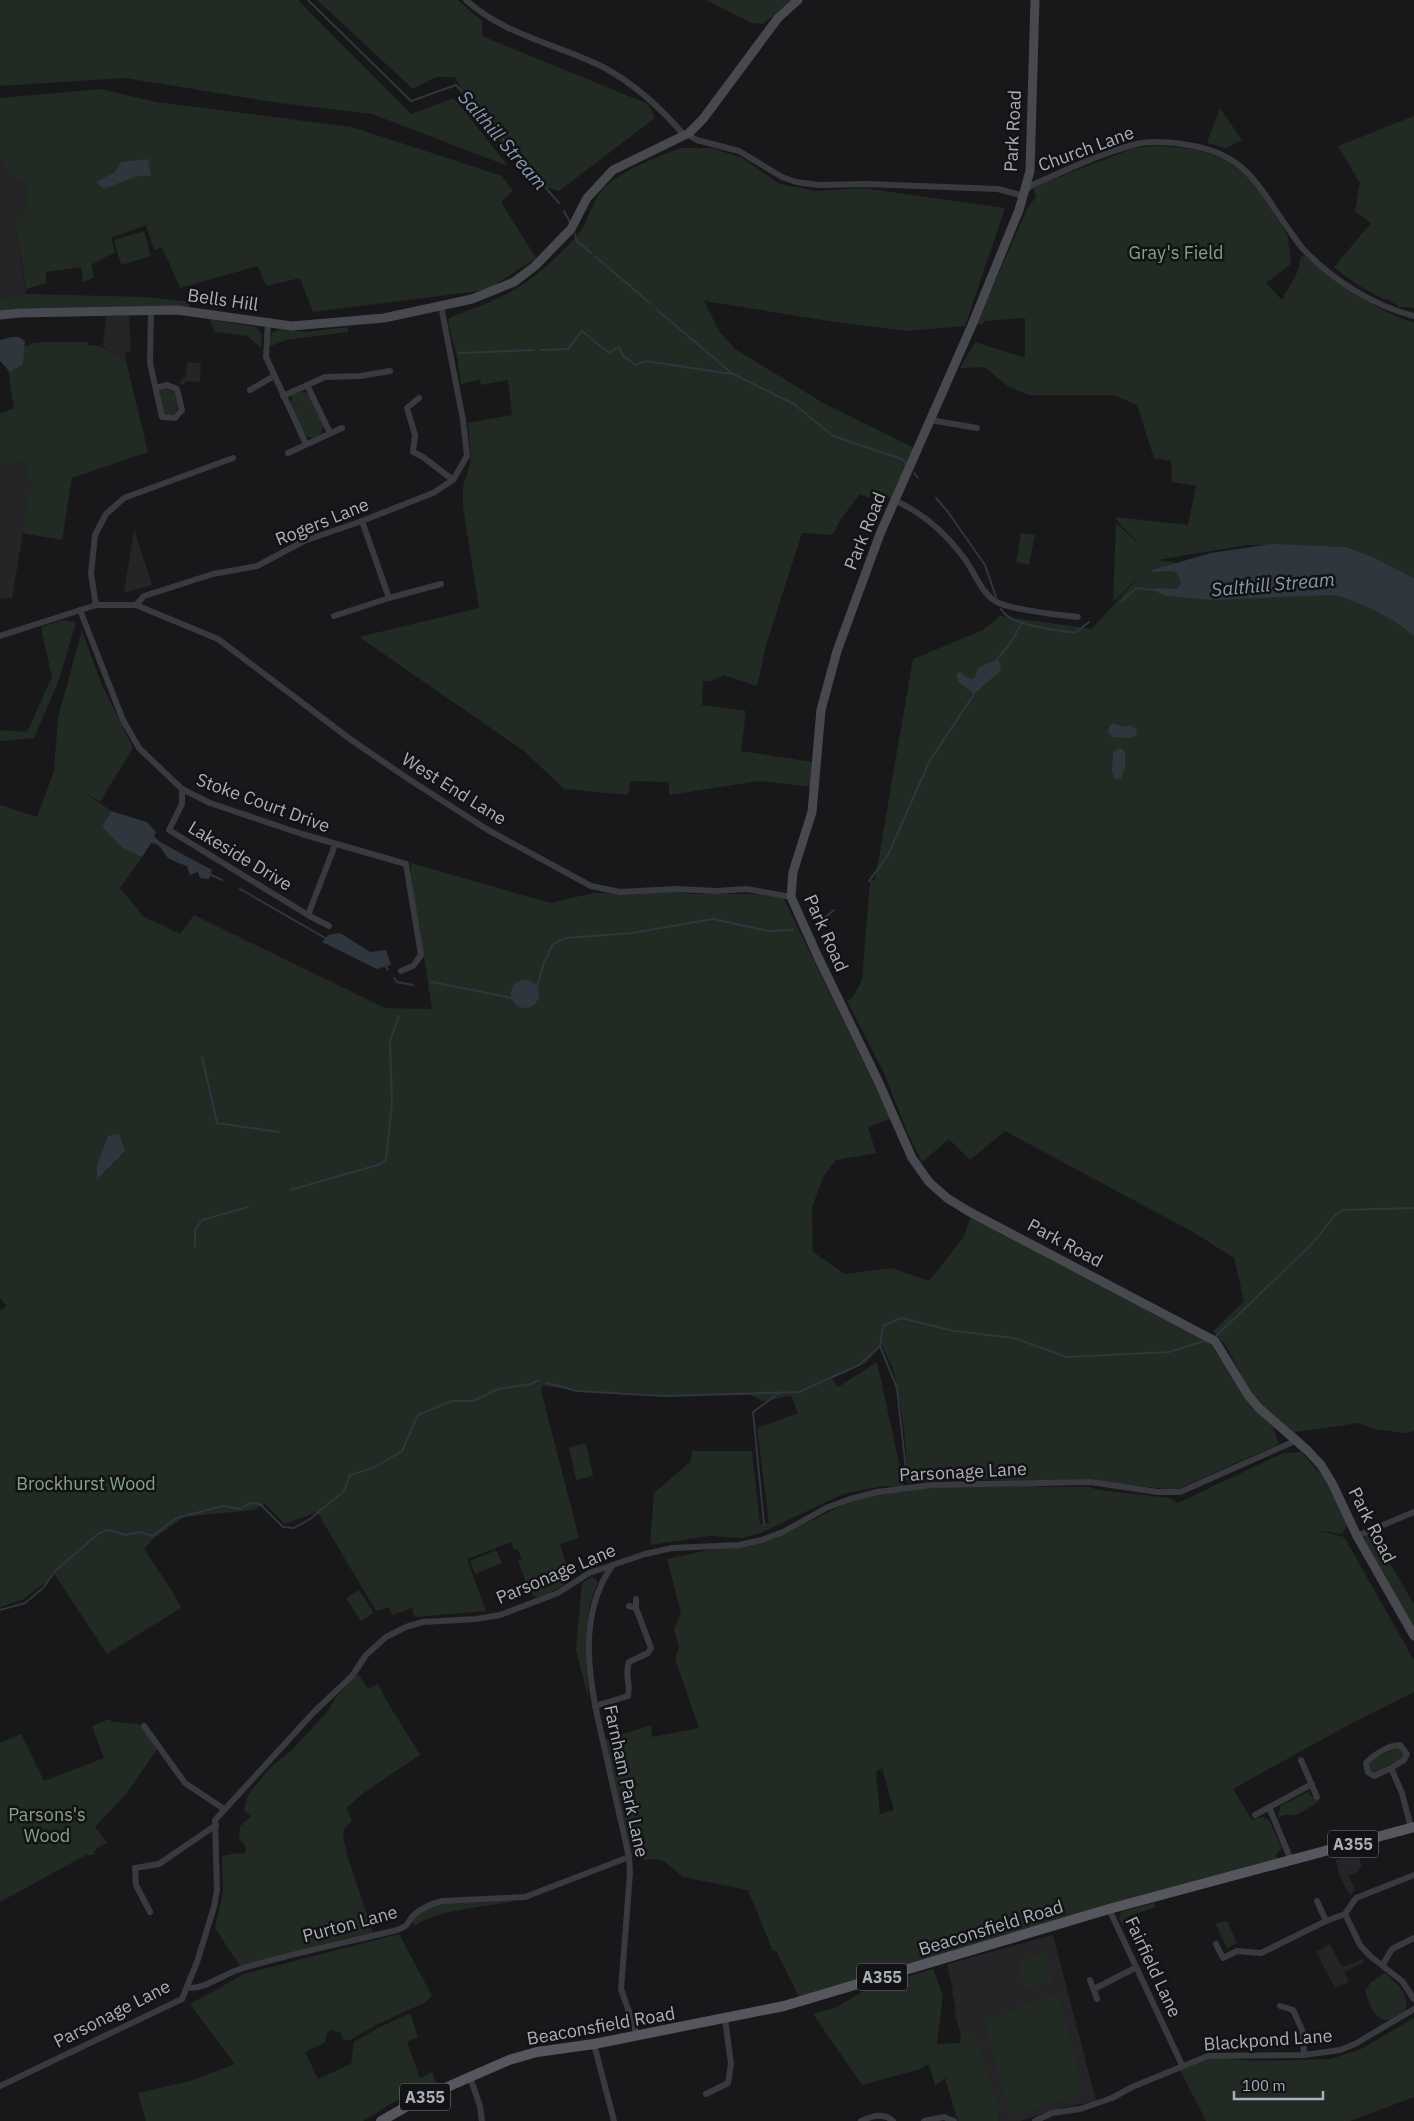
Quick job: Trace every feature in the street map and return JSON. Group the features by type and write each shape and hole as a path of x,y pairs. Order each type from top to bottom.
{"main road":[{"path":"687,134 703,118 778,18 798,0"},
{"name":"Park Road","path":"1035,0 1030,172 979,307 907,475 894,500 829,679 821,710 812,812 793,872 791,897 912,1158 929,1182 947,1198 966,1210 1215,1341 1248,1395 1259,1408 1308,1451 1321,1465 1332,1483 1357,1536 1414,1636"},
{"name":"Bells Hill","path":"0,315 177,310 292,326 384,318 484,295 514,282 541,260 572,229 587,198 613,170 687,134"},
{"name":"Beaconsfield Road","path":"381,2121 418,2100 470,2077 509,2060 537,2052 594,2044 789,2005 1109,1909 1413,1828"}],"street":[{"path":"466,0 495,23 602,67 631,83 687,134"},
{"name":"Church Lane","path":"687,134 697,140 739,151 782,177 796,182 819,185 867,184 998,189 1020,194 1032,186 1135,144 1156,143 1197,146 1223,155 1246,170 1260,186 1303,249 1334,278 1389,309 1414,316"},
{"name":"Rogers Lane","path":"136,605 144,596 213,574 257,566 304,541 433,493 453,480 467,456 463,420 441,306"},
{"path":"151,310 150,364 162,417 174,418 182,410 177,388 167,385 156,388"},
{"path":"268,323 266,357 306,444"},
{"path":"284,396 325,377 361,376 390,371"},
{"path":"250,390 274,376"},
{"path":"307,386 330,433"},
{"path":"419,398 407,408 415,435 412,452 423,457 453,480"},
{"path":"930,420 978,428"},
{"path":"288,453 342,428"},
{"path":"96,605 91,574 95,535 106,514 124,498 233,458"},
{"path":"894,500 916,510 948,538 964,557 984,589 994,601 1008,607 1078,618"},
{"path":"362,521 389,598"},
{"path":"334,616 441,584"},
{"path":"0,636 96,605 136,605"},
{"name":"West End Lane","path":"136,605 218,639 350,739 407,778 488,830 591,886 620,892 676,889 716,891 747,889 791,897"},
{"name":"Stoke Court Drive","path":"80,610 123,720 138,748 182,789 210,803 335,845 406,864 421,955 411,969 401,971"},
{"name":"Lakeside Drive","path":"182,789 182,804 169,830 329,926"},
{"name":"Lakeside Drive","path":"308,915 335,845"},
{"name":"Parsonage Lane","path":"0,2086 182,1999 188,1987 214,1908 217,1890 215,1820 314,1712 348,1681 366,1655 386,1637 406,1627 423,1622 476,1619 500,1615 558,1593 589,1573 645,1554 672,1548 739,1544 762,1540 783,1532 826,1508 850,1499 886,1491 931,1485 1090,1482 1158,1492 1180,1492 1295,1441"},
{"path":"1357,1536 1414,1512"},
{"name":"Farnham Park Lane","path":"612,1566 604,1576 592,1607 589,1669 594,1706 629,1857 630,1873 621,1989 637,2035"},
{"path":"594,1706 628,1696 630,1690 625,1671 628,1662 648,1653 651,1648 636,1608 636,1599"},
{"path":"629,1606 636,1608"},
{"path":"144,1726 185,1783 224,1809"},
{"path":"1395,1745 1400,1745 1407,1754 1404,1760 1391,1768 1374,1776 1368,1772 1366,1763 1370,1758 1395,1745"},
{"path":"1301,1760 1317,1797"},
{"path":"1391,1768 1402,1793 1413,1828"},
{"path":"1254,1814 1312,1784"},
{"path":"1268,1807 1291,1860"},
{"path":"150,1912 136,1885 135,1868 159,1864 216,1824"},
{"name":"Purton Lane","path":"188,1987 198,1987 231,1972 260,1963 397,1930 408,1925 413,1917 430,1904 442,1901 525,1896 629,1857"},
{"path":"1216,1944 1223,1958 1237,1951 1261,1953 1326,1921 1345,1914 1356,1898 1414,1876"},
{"path":"1317,1901 1326,1921"},
{"name":"Fairfield Lane","path":"1109,1909 1182,2065"},
{"path":"1345,1914 1360,1945 1370,1956 1402,1980 1414,1999"},
{"path":"1382,1964 1392,1949 1414,1938"},
{"path":"1094,1989 1135,1968"},
{"path":"1090,1980 1096,1999"},
{"path":"1280,2006 1293,2010 1304,2032 1304,2055"},
{"name":"Blackpond Lane","path":"1035,2121 1052,2113 1080,2109 1112,2098 1182,2065 1208,2056 1304,2055 1340,2050 1355,2044 1414,2009"},
{"path":"706,2094 728,2083 731,2064 725,2019"},
{"path":"594,2044 614,2121"},
{"path":"470,2077 480,2106 482,2121"},
{"path":"861,2121 879,2115 890,2118 893,2121"},
{"path":"924,2121 944,2117 954,2121"}],"shaded area":[{"path":"0,158 6,170 26,187 27,207 15,220 26,294 0,298"},
{"path":"106,316 129,316 131,351 125,352 126,361 103,346"},
{"path":"187,362 201,363 200,382 187,381 183,385 179,382 186,376"},
{"path":"23,461 31,485 30,491 12,598 0,599 0,466"},
{"path":"134,529 152,585 124,593 127,574"},
{"path":"1358,1854 1362,1867 1358,1868 1359,1871 1349,1876 1355,1890 1350,1895 1339,1875 1336,1860"},
{"path":"1053,1935 1096,2101 1057,2109 1020,2121 999,2121 1000,2106 965,2035 961,2035 954,2011 956,2010 947,1964"},
{"path":"1330,1944 1342,1967 1363,1959 1364,1962 1344,1972 1349,1982 1335,1988 1316,1952"}],"green space":[{"path":"0,0 298,0 411,114 454,98 508,166 372,114 279,103 125,78 0,86"},
{"path":"317,0 458,0 482,21 482,36 648,104 655,118 559,191 541,185 473,113 455,77 436,77 413,89"},
{"path":"705,0 792,0 763,24 752,23"},
{"path":"101,89 156,102 352,127 502,176 513,191 501,202 536,258 487,290 313,312 300,278 266,286 258,266 180,288 162,247 154,250 146,225 111,238 115,252 91,265 94,278 83,282 81,267 46,272 46,283 26,289 15,220 27,207 26,187 6,170 0,158 0,98"},
{"path":"1220,108 1242,140 1226,148 1207,143"},
{"path":"1414,116 1414,308 1400,307 1387,299 1383,299 1356,284 1334,267 1371,223 1355,211 1360,183 1338,146"},
{"name":"Gray's Field","path":"1160,146 1195,149 1227,160 1256,184 1288,236 1291,264 1266,283 1282,300 1296,275 1300,259 1304,255 1342,284 1373,304 1402,319 1414,322 1414,578 1373,557 1346,547 1247,545 1157,560 1337,585 1414,605 1414,1431 1405,1433 1374,1429 1359,1423 1295,1432 1308,1445 1281,1426 1249,1389 1226,1346 1213,1331 1244,1301 1234,1258 1193,1232 1005,1131 970,1160 949,1139 922,1162 907,1132 884,1073 847,1001 853,997 862,980 870,880 875,880 913,659 983,630 1000,616 1092,629 1141,574 1113,602 1116,523 1143,548 1119,523 1116,517 1188,525 1196,486 1172,482 1171,461 1154,458 1137,405 1114,395 1028,395 1006,385 985,367 960,368 975,342 1025,358 1025,318 984,321 983,324 976,325 1027,209 1036,197 1033,187 1134,148"},
{"path":"680,148 712,148 742,158 780,184 817,191 863,188 1005,208 965,326 906,331 704,301 719,331 735,349 825,404 914,448 891,498 872,489 869,498 860,494 841,519 832,535 802,533 767,642 757,686 724,675 710,681 703,681 702,705 746,711 741,751 813,762 811,787 759,781 669,795 669,782 630,781 628,795 564,789 524,751 359,637 479,608 463,507 463,486 471,461 468,423 512,415 508,380 481,385 480,380 461,384 457,357 448,323 449,318 497,299 529,280 553,260 578,234 600,192 607,185 637,166"},
{"path":"144,231 151,256 121,265 114,240"},
{"path":"26,294 146,297 190,302 189,307 18,308 0,312 0,298"},
{"path":"209,319 256,327 262,335 261,348 247,336 215,332"},
{"path":"348,327 348,332 286,340 268,347 273,332 281,329 306,332"},
{"path":"88,342 88,345 107,349 126,361 148,452 72,478 62,540 22,533 31,485 23,461 0,466 0,414 14,408 6,355 33,343"},
{"path":"166,388 174,392 177,402 177,411 172,415 164,414 158,395 160,391"},
{"path":"302,391 309,394 324,426 321,434 313,438 306,436 290,406 292,395"},
{"path":"1021,533 1035,535 1029,565 1016,562"},
{"path":"63,620 76,622 59,680 34,738 0,741 0,730 27,732 52,677 41,627"},
{"name":"Brockhurst Wood","path":"82,631 101,683 133,748 100,802 77,787 111,811 102,827 123,847 142,857 120,888 143,916 180,934 194,915 385,1008 432,1009 411,876 411,863 550,903 593,893 631,894 675,891 687,894 749,894 783,897 891,1119 868,1127 876,1153 836,1160 823,1177 812,1208 813,1252 845,1274 892,1268 929,1281 963,1238 971,1217 1200,1336 1211,1344 1217,1354 1224,1359 1247,1401 1273,1427 1279,1444 1175,1490 1079,1479 1045,1481 973,1479 908,1483 900,1400 893,1370 882,1345 866,1363 832,1378 838,1387 877,1362 904,1486 882,1486 843,1494 761,1533 742,1538 710,1536 650,1545 654,1493 690,1462 692,1451 752,1451 760,1524 769,1523 757,1428 798,1413 791,1396 763,1401 751,1395 679,1396 620,1392 617,1394 543,1386 541,1390 579,1538 560,1544 571,1579 561,1587 538,1598 530,1593 518,1561 522,1560 518,1550 513,1549 512,1542 467,1559 486,1611 414,1617 412,1608 392,1615 388,1607 376,1611 317,1512 285,1524 265,1504 253,1510 184,1517 154,1538 144,1549 181,1608 107,1654 53,1572 45,1583 22,1600 0,1607 0,1310 7,1306 0,1298 0,805 37,817 54,771 58,717"},
{"path":"586,1443 593,1476 576,1480 569,1447"},
{"path":"1301,1452 1325,1479 1348,1525 1342,1534 1315,1530 1344,1537 1414,1660 1414,1692 1343,1728 1233,1789 1252,1820 1262,1817 1269,1820 1282,1848 1275,1856 1278,1860 800,1999 776,1951 773,1951 748,1890 683,1877 664,1861 658,1859 643,1860 641,1854 632,1853 605,1740 651,1725 652,1737 699,1728 675,1659 679,1647 674,1629 681,1613 667,1559 708,1550 751,1546 774,1539 847,1503 876,1494 932,1487 1014,1484 1043,1487 1089,1487 1099,1490 1170,1498 1178,1503 1281,1454","holes":["882,1768 894,1810 880,1814 876,1772"]},
{"path":"1372,1533 1414,1604 1414,1629 1364,1541 1365,1535"},
{"path":"496,1550 502,1563 475,1574 470,1561"},
{"path":"592,1577 598,1582 589,1610 587,1624 586,1655 589,1700 576,1650 582,1583"},
{"path":"359,1590 374,1613 361,1621 346,1598"},
{"path":"358,1674 368,1689 378,1684 420,1755 365,1792 346,1808 352,1820 343,1833 347,1855 373,1933 240,1966 215,1928 223,1892 222,1856 238,1853 245,1854 246,1847 239,1839 240,1826 251,1816 244,1811 248,1795 271,1767 293,1749 328,1711 335,1698"},
{"name":"Parsons's Wood","path":"109,1719 113,1722 139,1724 158,1748 126,1794 95,1827 107,1843 97,1848 93,1855 86,1855 0,1902 0,1743 21,1734 44,1781 104,1758 92,1726"},
{"path":"1396,1748 1400,1748 1404,1754 1402,1759 1375,1772 1368,1767 1370,1761"},
{"path":"1308,1792 1312,1797 1316,1795 1319,1802 1296,1815 1284,1815 1278,1818 1280,1806"},
{"path":"467,1901 515,1901 448,1912 415,1926 412,1921 430,1907 442,1904"},
{"path":"1154,1903 1156,1907 1127,1917 1123,1926 1119,1918 1121,1912"},
{"path":"1227,1921 1237,1943 1227,1948 1215,1923"},
{"path":"399,1934 432,1996 424,2003 376,2025 350,2040 343,2040 341,2033 332,2030 327,2034 326,2042 305,2052 318,2079 351,2064 354,2042 410,2013 418,2037 407,2042 420,2078 432,2072 437,2085 409,2093 363,2121 146,2121 138,2093 190,2081 235,2064 190,2004 244,1974"},
{"path":"1046,1953 1053,1982 1025,1989 1018,1960"},
{"path":"933,1969 943,1995 937,2044 960,2043 961,2035 970,2033 977,2045 1000,2106 999,2121 958,2121 945,2078 935,2086 929,2064 917,2070 862,2085 813,2014 835,2008 869,1988"},
{"path":"1385,1973 1401,1989 1406,1998 1406,2010 1387,2020 1376,2014 1365,1991 1371,1982"},
{"path":"1058,1993 1084,2094 1010,2117 984,2022"},
{"path":"1414,2018 1414,2097 1350,2121 1206,2121 1180,2070 1212,2058 1258,2061 1331,2059 1361,2049"}],"water":[{"path":"148,159 151,176 137,176 104,189 96,182 115,172 121,162"},
{"path":"19,337 25,341 23,364 10,372 0,361 0,340"},
{"path":"1272,544 1346,547 1373,557 1414,578 1414,636 1396,622 1370,608 1343,597 1331,595 1214,600 1167,596 1151,590 1154,588 1177,589 1181,583 1177,573 1172,571 1153,572 1152,570 1211,553"},
{"path":"997,659 1001,664 1000,671 974,694 958,681 956,674 960,672 966,677 973,679 978,668"},
{"path":"1112,724 1123,727 1130,725 1136,729 1137,735 1130,738 1112,737 1108,732 1109,726"},
{"path":"1120,748 1125,752 1125,768 1121,778 1116,780 1112,772 1113,752"},
{"path":"111,811 147,822 156,832 154,836 160,842 212,870 209,879 200,878 198,872 190,875 187,866 170,859 158,845 151,843 142,857 123,848 102,827"},
{"path":"340,933 370,952 386,950 391,965 377,969 322,942 328,935"},
{"path":"525,980 535,984 539,994 535,1004 525,1008 515,1004 511,994 515,984"},
{"path":"119,1134 125,1151 97,1179 97,1165 108,1136"}],"waterway":[{"name":"Salthill Stream","path":"308,0 411,101 456,85 559,203"},
{"name":"Salthill Stream","path":"564,211 570,222"},
{"name":"Salthill Stream","path":"575,234 577,241 591,253"},
{"name":"Salthill Stream","path":"596,257 651,304"},
{"name":"Salthill Stream","path":"656,309 733,374 794,404 833,436 902,459 906,464"},
{"path":"541,350 568,349 582,331 609,353 619,347 623,356 636,365 645,361 732,374"},
{"path":"459,353 534,350"},
{"name":"Salthill Stream","path":"914,473 918,478"},
{"name":"Salthill Stream","path":"936,498 985,565 996,597"},
{"name":"Salthill Stream","path":"1122,601 1136,588 1154,590"},
{"name":"Salthill Stream","path":"1001,609 1013,620 1034,626 1075,633 1089,622"},
{"path":"997,659 1010,644 1021,624"},
{"path":"869,881 888,855 929,762 974,694"},
{"path":"209,874 222,880"},
{"path":"240,889 327,939"},
{"path":"816,925 834,910"},
{"path":"535,987 553,944 566,938 632,933 713,919 768,931 793,930"},
{"path":"385,965 388,970"},
{"path":"394,978 397,982 413,985"},
{"path":"431,982 512,998"},
{"path":"290,1190 381,1164 386,1159 392,1103 390,1041 399,1016"},
{"path":"202,1057 217,1123 279,1132"},
{"path":"195,1247 195,1230 202,1220 248,1207"},
{"path":"1215,1337 1311,1245 1335,1215 1342,1210 1414,1208"},
{"path":"547,1383 577,1391 666,1396 799,1392 859,1365 880,1346 883,1326 901,1318 954,1331 1014,1338 1067,1357 1169,1352 1204,1341"},
{"path":"880,1346 897,1388 907,1479"},
{"path":"0,1610 25,1603 43,1588 55,1571 99,1533 109,1530 125,1535 140,1532 153,1536 176,1518 223,1506 240,1509 250,1503 260,1504 283,1527 294,1528 310,1519 344,1491 350,1475 373,1468 402,1451 418,1415 452,1401 473,1401 498,1389 531,1384 539,1380"},
{"path":"764,1524 753,1412 779,1393"}]}
